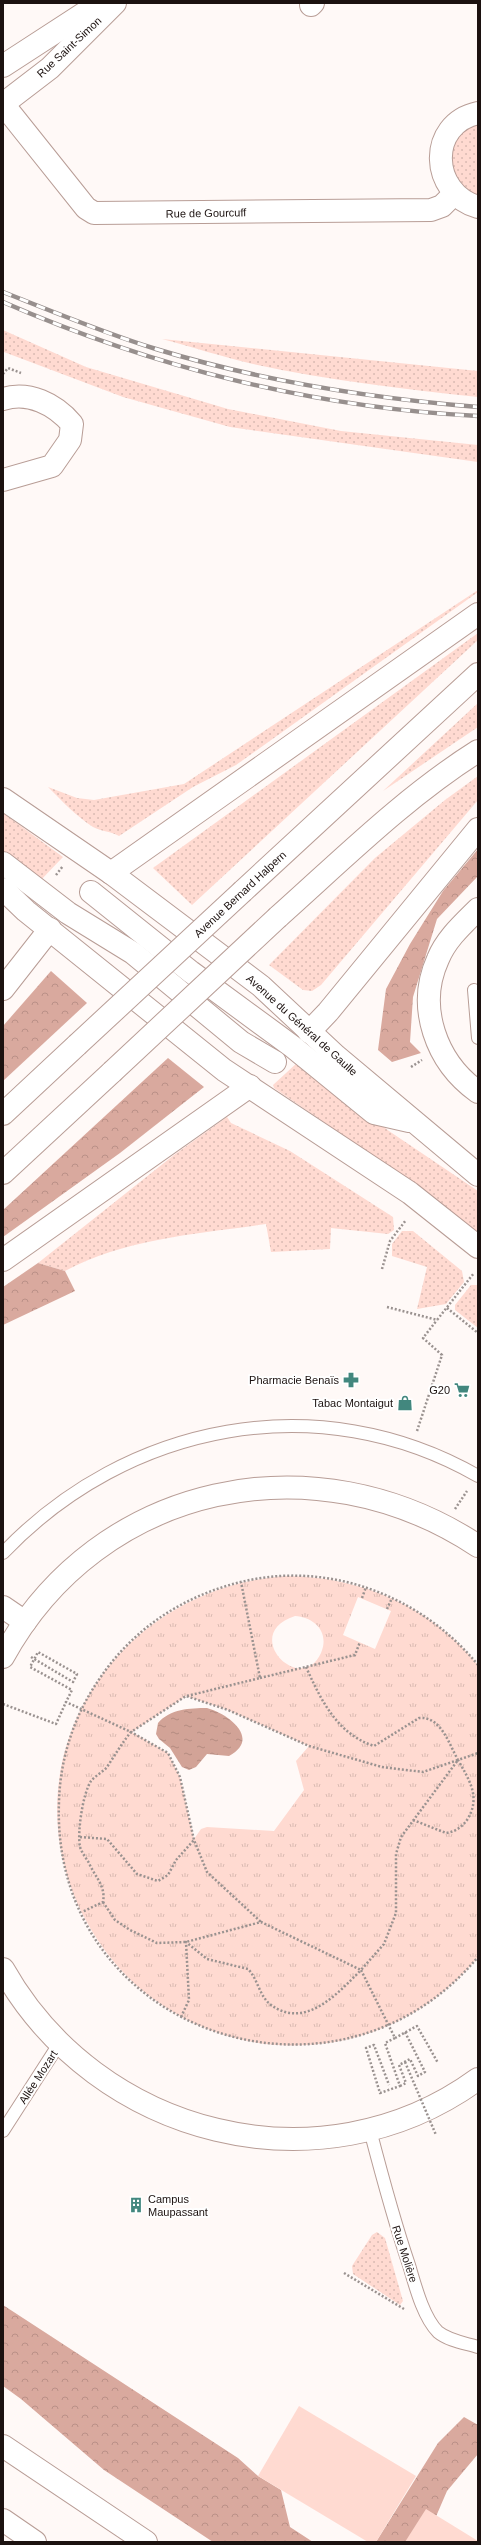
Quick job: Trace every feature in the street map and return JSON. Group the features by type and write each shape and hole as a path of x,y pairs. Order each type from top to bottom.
{"main road":[{"name":"Rue Saint-Simon","path":"3,66 100,3"},
{"name":"Rue Saint-Simon","path":"3,104 50,68 115,3"},
{"name":"Rue de Gourcuff","path":"3,104 86,208 94,213 431,210 442,206 454,194"},
{"path":"478,113 461,121 449,132 442,148 440,164 445,180 454,194 467,204 478,207"},
{"path":"3,399 16,395 35,398 61,410 72,424 70,440 52,466 3,480"},
{"path":"3,988 50,929 111,873 478,614"},
{"name":"Avenue Bernard Halpern","path":"3,1114 478,674"},
{"path":"3,1173 278,917 389,818 452,767 478,751"},
{"name":"Avenue du Général de Gaulle","path":"3,799 111,873 261,986 309,1032 412,1121 478,1175"},
{"path":"3,1260 250,1086 293,1047 328,1012 478,829"},
{"path":"3,863 68,912 134,954 241,1042 275,1062"},
{"path":"3,889 224,1070 410,1193 478,1247"},
{"path":"91,892 190,972 293,1047 374,1113 412,1121"},
{"path":"476,1086 455,1070 440,1050 430,1026 428,1001 430,980 438,958 451,937 478,909"},
{"path":"3,1657 24,1622 60,1580 104,1544 136,1524 171,1508 226,1492 289,1486 320,1488 358,1494 412,1510 475,1537"},
{"path":"3,1607 24,1622"},
{"path":"3,1969 32,2013 60,2044 85,2067 116,2089 150,2107 190,2123 240,2135 278,2139 316,2138 370,2130 426,2110 477,2082"},
{"path":"3,2446 146,2542"},
{"path":"3,2520 35,2542"}],"lane":[{"path":"474,990 478,1038"},
{"path":"3,1553 52,1508 108,1471 171,1445 229,1431 281,1426 348,1430 414,1446 456,1463 478,1476"},
{"name":"Allée Mozart","path":"3,2131 60,2044"},
{"name":"Rue Molière","path":"370,2130 391,2210 420,2300 430,2322 439,2332 460,2343 478,2347"}],"path":[{"path":"411,1067 427,1058"},
{"path":"382,1269 390,1241 406,1220"},
{"path":"416,1433 442,1355 423,1338 474,1274"},
{"path":"387,1307 437,1320"},
{"path":"447,1308 478,1333"},
{"path":"452,1512 467,1491"},
{"path":"478,1665 441,1628 392,1598 366,1587 329,1578 302,1576 274,1577 241,1582 208,1592 183,1603 149,1625 110,1664 82,1708 64,1761 58,1816 66,1870 82,1912 100,1944 121,1970 146,1994 181,2017 231,2037 285,2046 340,2041 389,2026 438,1996 478,1957"},
{"path":"241,1582 260,1678"},
{"path":"362,1598 366,1587"},
{"path":"387,1609 392,1598"},
{"path":"261,1922 186,1942 157,1943 130,1930 115,1920 103,1902 104,1894 102,1884 96,1879 80,1847 80,1820 90,1783 99,1772 106,1768 113,1754 131,1732 186,1696 355,1655 360,1642"},
{"path":"3,1704 56,1724 72,1690 30,1666 32,1662 35,1657 38,1652 77,1674 73,1682 43,1664 36,1661 30,1657"},
{"path":"306,1667 321,1699 346,1732 361,1742 374,1746 419,1718 426,1717 431,1719 440,1728 472,1785 475,1800 465,1822 452,1832 446,1833 413,1820"},
{"path":"186,1696 228,1710 309,1746 382,1767 422,1772 478,1753"},
{"path":"66,1702 82,1708 131,1732 168,1753 180,1777 194,1840 207,1872 261,1922 361,1970 395,2038"},
{"path":"186,1942 207,1959 240,1965 248,1969 263,1996 271,2005 299,2014 316,2009 326,2000 333,1998 384,1944 396,1913 396,1854 401,1837 458,1760"},
{"path":"80,1837 107,1839 137,1874 158,1881 168,1875 176,1860 194,1840"},
{"path":"82,1912 103,1902"},
{"path":"181,2017 189,2000 186,1942"},
{"path":"400,2086 385,2043 417,2026 438,2063"},
{"path":"389,2085 374,2045 366,2048 380,2093 400,2086 406,2083 399,2065 410,2059 418,2076 425,2072 405,2032"},
{"path":"405,2062 436,2135"},
{"path":"344,2273 399,2308 410,2311"}],"green space":[{"path":"478,121 478,199 462,188 456,180 449,162 449,153 457,135"},
{"path":"3,330 86,367 228,409 341,431 478,445 478,462 230,427 123,397 4,352"},
{"path":"162,339 478,371 478,397 365,384 281,370 253,364"},
{"path":"478,590 478,592 236,765 193,787 119,836 96,829 87,823 48,787 77,798 94,800 184,784"},
{"path":"478,633 478,640 192,905 153,868"},
{"path":"478,703 478,727 383,791"},
{"path":"478,776 478,800 321,985 312,991 303,990 269,965 375,858 445,800"},
{"path":"3,813 63,857 39,882 3,855"},
{"path":"478,849 478,876 437,919 413,997 410,1042 421,1053 392,1062 378,1050 386,989 410,944 443,891"},
{"path":"51,971 87,1003 3,1081 3,1026"},
{"path":"168,1058 204,1087 120,1153 3,1237 3,1210"},
{"path":"298,1062 301,1062 389,1131 478,1191 478,1235 403,1176 274,1088 273,1085"},
{"path":"227,1117 231,1123 290,1151 393,1217 394,1230 388,1234 331,1228 330,1249 271,1252 266,1224 137,1244 88,1260 65,1271 38,1263 174,1155"},
{"path":"402,1231 413,1231 462,1271 464,1282 446,1304 417,1309 427,1267 392,1256 392,1244"},
{"path":"38,1263 65,1271 75,1291 3,1325 3,1287"},
{"path":"471,1285 478,1285 478,1328 455,1310 455,1305"},
{"path":"288,1576 343,1582 369,1589 394,1599 439,1627 478,1665 478,1957 461,1976 423,2007 379,2030 356,2037 331,2042 306,2045 287,2045 268,2044 231,2037 195,2024 162,2005 136,1985 124,1973 103,1948 78,1905 60,1846 58,1789 70,1735 95,1685 131,1643 176,1609 229,1586","holes":["358,1597 391,1611 375,1649 343,1635","295,1616 308,1619 318,1627 322,1632 323,1645 321,1653 312,1665 301,1668 289,1665 280,1658 273,1647 273,1636 279,1625","186,1696 228,1710 309,1746 296,1761 304,1790 274,1831 207,1827 201,1829 194,1839 180,1777 168,1753 132,1732"]},
{"path":"377,2232 385,2238 403,2301 400,2305 353,2274 352,2266 372,2235"},
{"path":"3,2305 238,2458 258,2476 281,2490 290,2527 313,2542 213,2542 104,2470 21,2399 3,2386"},
{"path":"299,2406 416,2476 376,2542 368,2542 258,2476"},
{"path":"464,2417 478,2425 478,2454 447,2491 425,2542 376,2542 438,2443"},
{"path":"426,2509 478,2541 478,2542 405,2542"}],"water":[{"path":"194,1708 207,1708 216,1711 232,1721 242,1735 242,1742 238,1749 229,1756 207,1754 196,1767 189,1770 182,1767 170,1748 159,1739 156,1734 158,1723 163,1718 174,1712"}],"railway":[{"path":"3,292 137,343 235,370 316,387 396,399 478,407"},
{"path":"3,302 117,346 176,365 235,380 295,394 356,404 478,416"}],"place":[{"name":"Pharmacie Benaïs","path":"351,1380"},
{"name":"G20","path":"462,1390"},
{"name":"Tabac Montaigut","path":"405,1403"},
{"name":"Campus Maupassant","path":"136,2205"}]}
